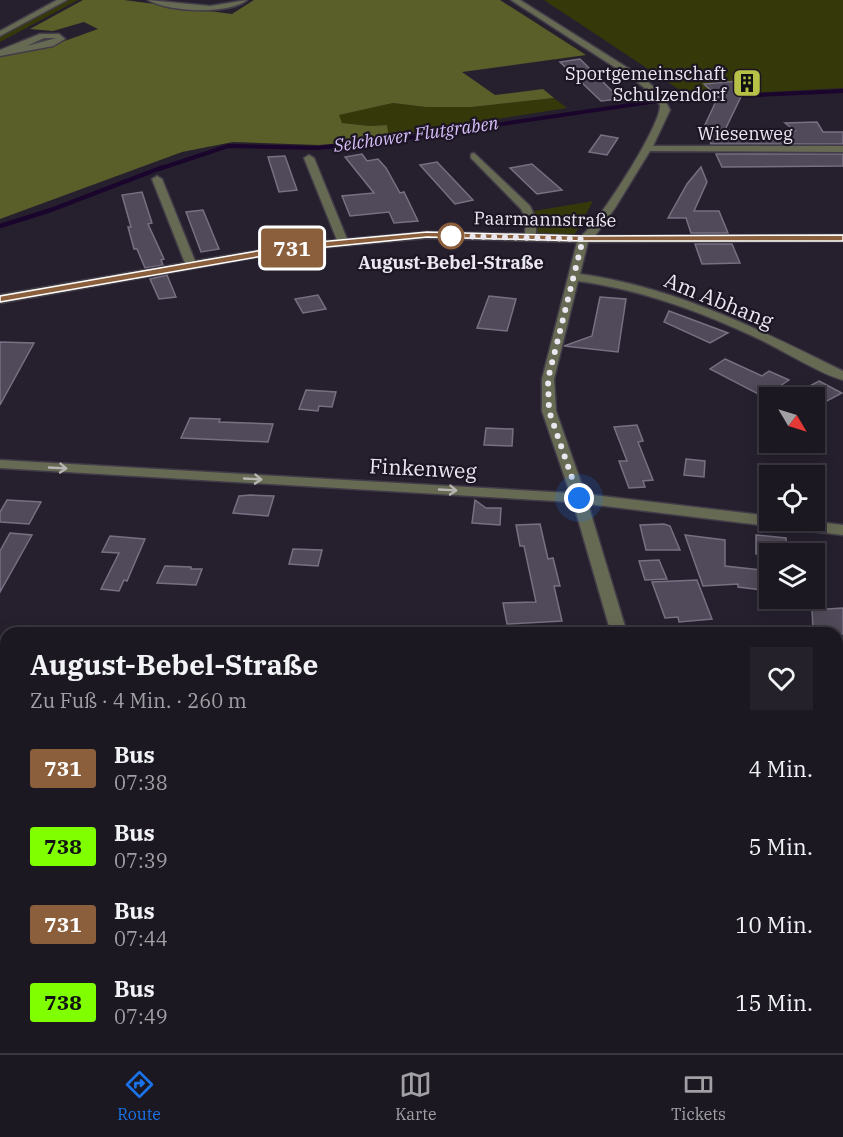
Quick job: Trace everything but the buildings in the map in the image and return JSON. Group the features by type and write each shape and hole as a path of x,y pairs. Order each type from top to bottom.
{"street":[{"path":"0,34 63,0"},
{"path":"152,0 223,11 243,0"},
{"path":"515,0 639,79 657,94 665,105 665,114 646,148 593,231 583,239 548,379 549,411 579,498 617,627"},
{"path":"50,34 59,36 61,39 50,44 1,53 50,34"},
{"name":"Wiesenweg","path":"646,148 664,150 843,149"},
{"path":"474,156 526,208 531,219 530,237"},
{"path":"309,158 343,242"},
{"path":"157,179 191,265"},
{"name":"Paarmannstraße","path":"0,299 297,247 427,235 583,239 843,238"},
{"name":"Am Abhang","path":"575,277 677,301 718,317 843,376"},
{"name":"Finkenweg","path":"0,464 579,498 843,530"}],"green space":[{"path":"69,0 78,0 0,42 0,37"},
{"path":"83,0 124,0 232,14 254,0 500,0 586,55 462,72 495,95 543,89 554,98 472,107 426,107 393,103 339,115 342,123 387,125 389,136 365,141 319,145 233,142 182,152 0,219 0,55 59,43 98,29 84,22 53,31 30,29"},
{"path":"544,0 843,0 843,88 689,96"},
{"path":"554,98 567,108 389,136 387,125 342,123 338,115 393,103 426,107 472,107"},
{"path":"593,201 575,234 539,235 537,233 534,211"}],"waterway":[{"name":"Selchower Flutgraben","path":"159,169 228,146 318,148 414,137 671,99 843,91"},
{"name":"Selchower Flutgraben","path":"0,226 51,210 163,167"}],"bus line":[{"name":"731","path":"0,299 297,247 427,235 583,239 843,238"}],"place":[{"name":"Sportgemeinschaft Schulzendorf","path":"747,83"},
{"name":"August-Bebel-Straße","path":"451,236"}],"route":[{"path":"451,236 583,239 548,379 549,411 579,498"}]}
